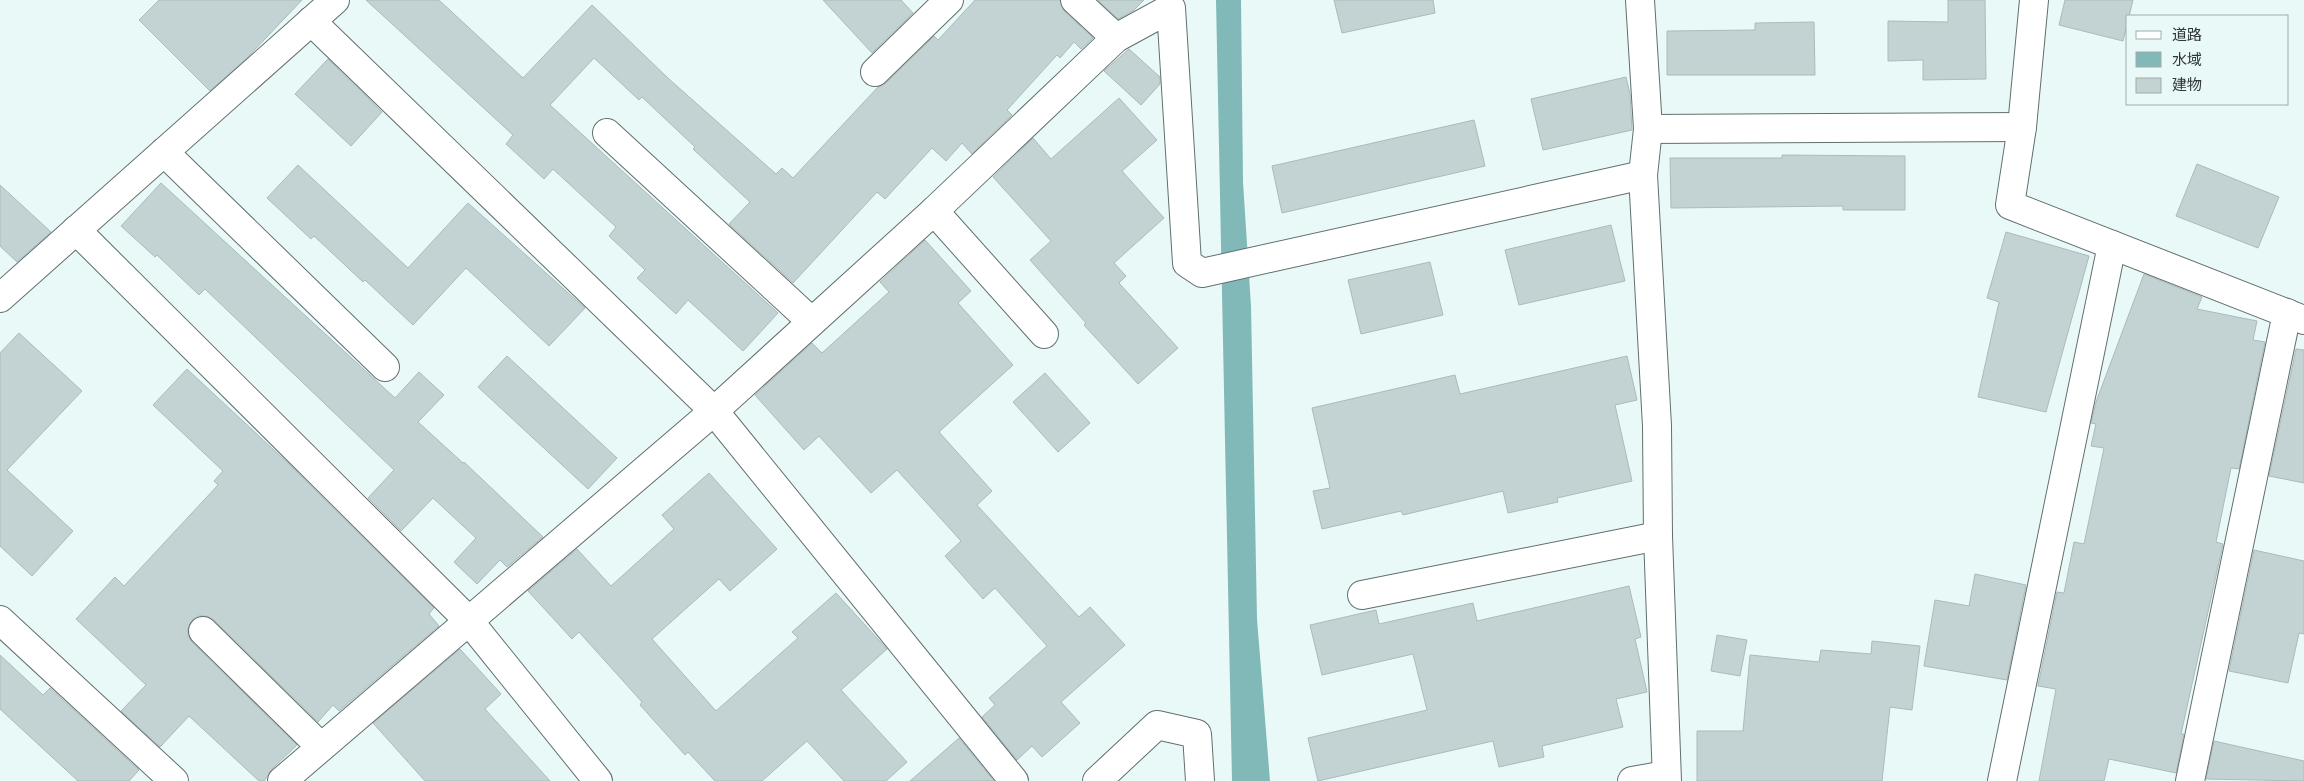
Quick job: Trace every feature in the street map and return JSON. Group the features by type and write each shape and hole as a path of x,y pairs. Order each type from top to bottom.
{"street":[{"path":"0,298 335,0"},
{"path":"875,72 949,0"},
{"path":"1075,0 1116,38"},
{"path":"1632,781 1667,778 1658,536 1657,426 1643,175 1648,129 1640,0"},
{"path":"2034,0 2022,127 2010,205 2296,316 2190,781"},
{"path":"282,781 714,410 934,211 1116,38 1171,8 1187,263 1202,273 1643,175"},
{"path":"312,21 714,410 1014,781"},
{"path":"1648,129 2022,127"},
{"path":"607,133 811,321"},
{"path":"164,152 385,367"},
{"path":"934,211 1044,334"},
{"path":"76,230 469,621 598,781"},
{"path":"2002,781 2112,245"},
{"path":"1362,595 1658,536"},
{"path":"0,620 174,781"},
{"path":"203,631 322,747"},
{"path":"1097,781 1157,725 1197,734 1200,781"}],"water":[{"path":"1216,0 1241,0 1243,182 1251,306 1257,619 1270,781 1232,781"}],"building":[{"path":"159,0 302,0 246,59 210,91 139,20"},
{"path":"366,0 439,0 523,78 592,5 669,79 776,174 782,168 793,178 878,87 886,83 934,36 938,40 975,0 1060,0 1064,11 1093,38 1081,49 1074,42 1060,58 1057,55 1007,110 1012,115 972,154 962,143 946,161 932,148 885,199 877,192 793,283 729,224 750,202 693,149 695,147 642,97 639,100 594,58 550,105 778,313 743,351 688,300 676,314 637,278 645,270 609,236 616,227 553,169 544,179 506,144 513,135"},
{"path":"823,0 901,0 913,13 872,53"},
{"path":"1098,0 1144,0 1134,10 1118,19"},
{"path":"1334,0 1433,0 1435,13 1342,33"},
{"path":"1948,0 1985,0 1986,79 1923,80 1923,60 1888,61 1888,21 1948,22"},
{"path":"2065,0 2133,0 2129,15 2126,15 2126,29 2123,41 2059,25"},
{"path":"1814,22 1815,75 1667,75 1667,31 1755,30 1755,23"},
{"path":"1129,49 1160,77 1160,84 1141,105 1104,71"},
{"path":"328,59 382,112 351,146 295,94"},
{"path":"1626,77 1630,94 1632,130 1543,150 1531,99"},
{"path":"1119,98 1157,140 1122,171 1164,218 1114,263 1126,276 1119,283 1178,348 1138,384 1084,325 1086,323 1030,260 1051,241 993,177 1033,138 1051,159"},
{"path":"1474,120 1485,166 1282,213 1272,166"},
{"path":"1782,155 1905,156 1905,210 1843,210 1843,206 1671,208 1670,158 1782,158"},
{"path":"2197,164 2279,197 2258,248 2176,216"},
{"path":"298,165 408,268 468,203 585,308 549,346 466,268 413,325 365,280 363,282 314,236 311,239 267,198"},
{"path":"161,183 395,398 419,372 444,395 418,422 464,462 543,537 507,567 500,560 477,584 454,562 476,538 433,498 401,531 368,498 394,470 205,289 199,295 157,255 155,257 121,226"},
{"path":"0,185 51,232 17,262 0,246"},
{"path":"1611,225 1625,281 1519,305 1505,250"},
{"path":"2006,232 2089,256 2046,412 1978,397 1999,302 1987,298"},
{"path":"925,240 971,291 958,303 1013,365 939,432 992,491 977,505 1079,617 1090,607 1125,645 1061,702 1080,723 1042,757 1032,746 1017,760 982,717 995,705 989,698 1047,646 995,588 983,599 945,556 961,541 897,470 871,493 819,436 804,450 755,395 812,343 822,353 889,292 880,282"},
{"path":"1430,262 1443,315 1361,334 1348,280"},
{"path":"2144,274 2202,297 2197,309 2257,321 2253,340 2265,342 2239,469 2231,468 2216,542 2223,544 2181,734 2184,734 2176,773 2109,759 2104,781 2039,781 2056,689 2038,686 2057,592 2064,593 2074,542 2084,544 2104,448 2091,446 2096,424 2091,423 2096,402"},
{"path":"19,333 82,391 7,470 73,531 32,576 0,546 0,353"},
{"path":"2296,349 2304,350 2304,483 2269,476"},
{"path":"507,356 617,458 588,489 478,387"},
{"path":"1627,356 1637,400 1615,405 1632,481 1557,498 1558,502 1508,513 1503,491 1403,515 1401,511 1322,529 1313,491 1330,488 1312,408 1455,375 1460,394"},
{"path":"187,369 289,464 434,608 429,614 439,626 339,711 333,705 318,722 214,620 206,616 199,616 192,620 188,628 188,636 192,642 297,745 272,769 264,781 259,781 189,716 160,747 121,711 146,685 76,619 115,577 124,586 218,485 214,481 223,471 153,405"},
{"path":"1045,373 1090,423 1058,452 1013,402"},
{"path":"709,473 777,549 730,591 719,579 652,639 716,711 798,638 792,632 836,593 887,649 841,690 907,762 886,781 844,781 807,741 762,781 715,781 688,752 685,755 640,705 642,702 579,632 572,639 528,591 577,549 611,586 674,529 662,515"},
{"path":"2254,550 2304,561 2304,634 2299,633 2288,683 2229,671"},
{"path":"1975,574 2026,585 2007,680 1924,666 1935,600 1969,606"},
{"path":"1629,586 1641,637 1635,639 1647,692 1616,699 1623,727 1542,746 1544,757 1499,767 1493,741 1318,781 1308,738 1427,710 1413,654 1322,675 1310,625 1376,610 1379,624 1473,603 1477,621"},
{"path":"1717,635 1747,640 1740,676 1711,671"},
{"path":"1872,641 1920,646 1912,710 1890,707 1882,781 1697,781 1697,731 1743,731 1750,655 1819,662 1821,650 1871,654"},
{"path":"460,649 501,694 485,709 550,781 425,781 373,723"},
{"path":"0,655 43,695 50,688 139,770 129,781 78,781 0,709"},
{"path":"959,738 994,781 910,781"},
{"path":"2214,741 2304,761 2304,781 2206,779"}]}
